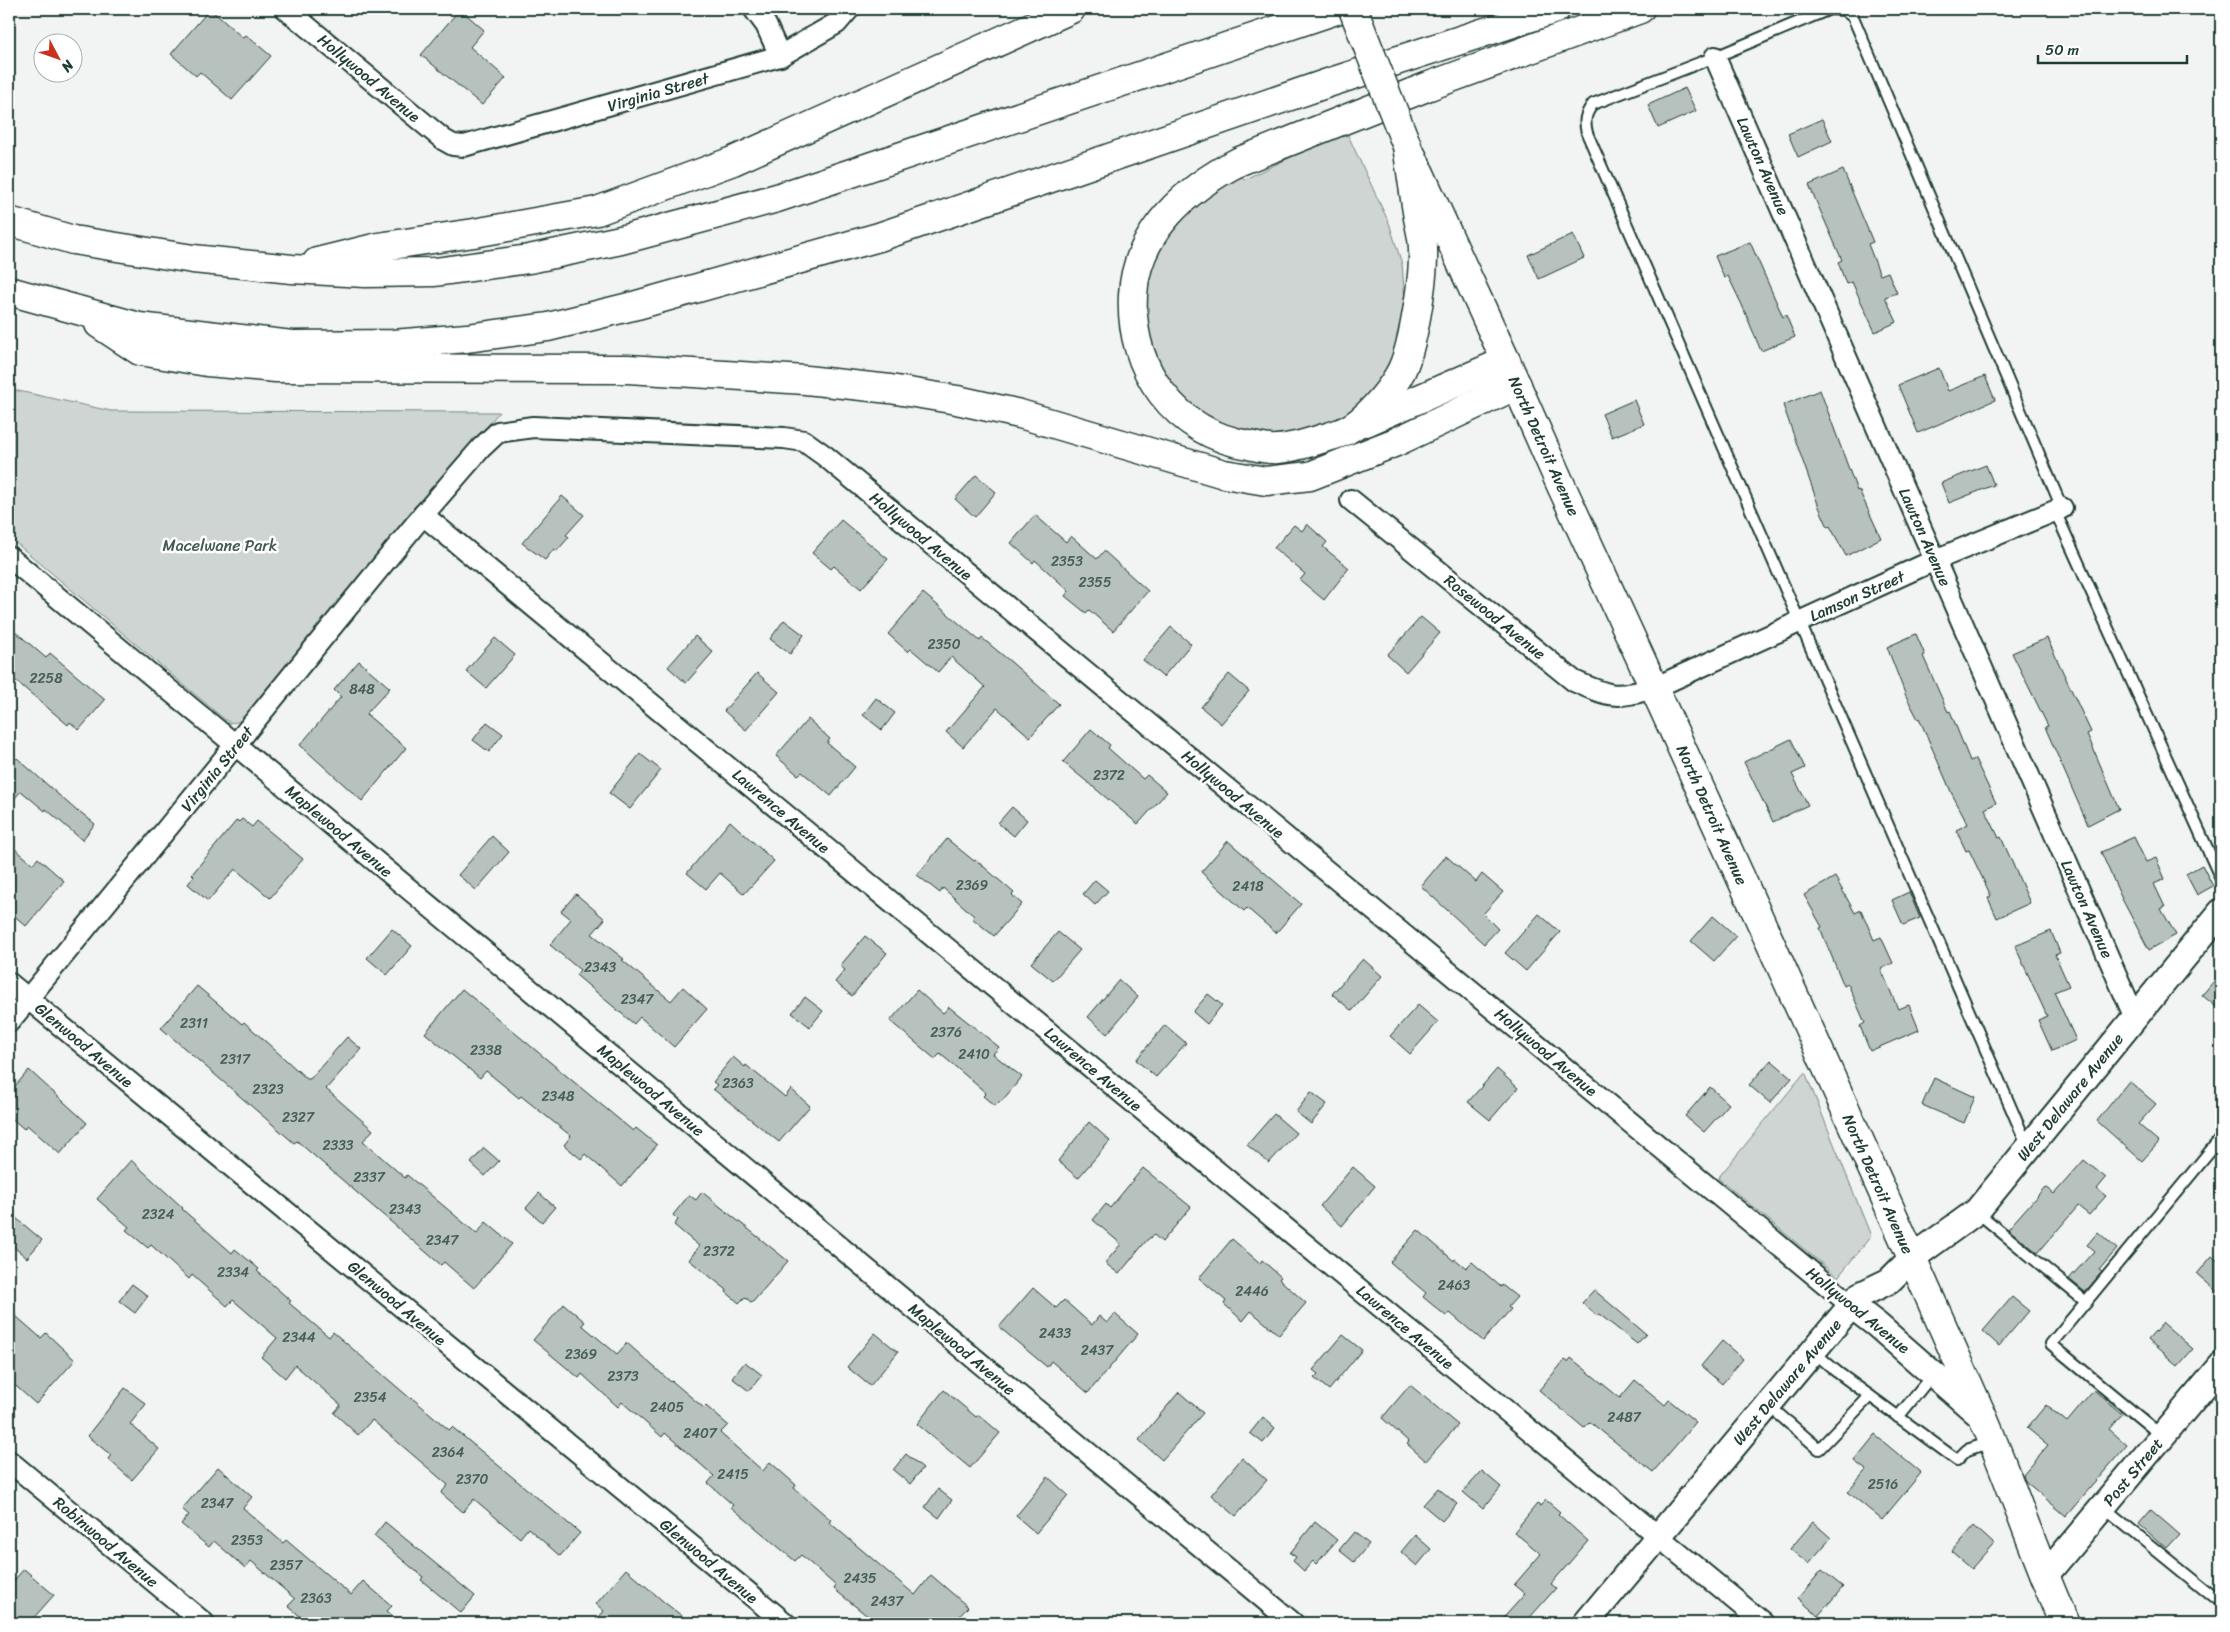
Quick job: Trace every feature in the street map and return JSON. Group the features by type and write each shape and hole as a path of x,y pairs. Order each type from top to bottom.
{"main road":[{"path":"292,269 378,247 474,233 598,210 733,161 1071,9"},
{"path":"9,221 73,240 193,259 292,269 365,273 435,272 528,259 620,240 777,198 1339,9"},
{"name":"North Detroit Avenue","path":"1353,9 1407,146 1512,373 1912,1258 1987,1429 2044,1577 2065,1623"},
{"path":"9,291 139,327 292,345 393,344 467,338 548,327 636,305 879,237 1328,83 1556,9"},
{"path":"1512,373 1313,442 1275,449 1232,442 1198,426 1169,404 1146,370 1136,344 1131,318 1133,280 1144,248 1164,218 1189,192 1213,175 1240,160 1429,86 1640,9"},
{"path":"1348,430 1381,401 1400,374 1412,334 1418,305 1423,249 1407,146"},
{"path":"77,310 140,351 207,362 276,368 628,368 806,380 890,389 957,400 1020,414 1224,474 1266,481 1310,476 1396,442 1512,373"}],"street":[{"name":"Hollywood Avenue","path":"286,9 444,140 453,145"},
{"path":"754,9 766,26 780,56"},
{"name":"Virginia Street","path":"453,145 476,144 780,56 837,23 849,9"},
{"name":"Lawton Avenue","path":"1715,57 2135,1018"},
{"name":"Hollywood Avenue","path":"423,515 498,432 532,427 784,438 804,441 825,456 1934,1374 1987,1429"},
{"name":"Rosewood Avenue","path":"1351,500 1574,681 1601,693 1625,696 1654,688"},
{"name":"Lamson Street","path":"1654,688 1935,560 2058,510"},
{"name":"Virginia Street","path":"9,1022 423,515"},
{"name":"Lawrence Avenue","path":"423,515 1763,1623"},
{"name":"Maplewood Avenue","path":"9,557 1293,1623"},
{"name":"West Delaware Avenue","path":"1586,1623 1860,1294 1889,1281 1912,1258 1976,1211 2221,912"},
{"name":"Glenwood Avenue","path":"9,982 785,1623"},
{"name":"Post Street","path":"2044,1577 2221,1366"},
{"name":"Robinwood Avenue","path":"9,1461 204,1623"}],"lane":[{"path":"2028,1148 1591,142 1585,123 1587,112 1593,104 1715,57 1830,9 1844,10 1853,17 2058,510 2221,880"},
{"path":"2162,1436 2051,1344 2221,1138"},
{"path":"1976,1211 2086,1302"},
{"path":"1813,1351 1834,1370 1957,1460 1987,1429"},
{"path":"1898,1417 1934,1374"},
{"path":"1768,1404 1820,1449 1870,1396"},
{"path":"2103,1507 2221,1603"}],"green space":[{"path":"1346,131 1389,223 1402,264 1406,312 1395,352 1380,382 1353,411 1316,429 1274,438 1239,435 1181,401 1152,363 1143,284 1171,221 1237,175 1245,179"},
{"name":"Macelwane Park","path":"9,389 111,411 499,412 247,717 234,723 221,717 9,537"},
{"path":"1805,1072 1871,1236 1838,1277 1718,1178"}],"building":[{"path":"210,9 243,38 246,35 271,56 232,100 200,72 196,76 171,54"},
{"path":"460,9 484,30 470,47 506,78 482,105 421,55"},
{"path":"1685,88 1696,111 1658,128 1648,105"},
{"path":"1822,119 1832,141 1798,157 1788,134"},
{"path":"1843,170 1873,242 1868,244 1880,275 1888,272 1897,293 1885,297 1897,322 1875,332 1852,282 1846,284 1838,262 1842,260 1809,185"},
{"path":"1573,234 1584,258 1539,279 1528,255"},
{"path":"1750,242 1783,317 1786,315 1795,337 1761,351 1728,276 1724,278 1715,256"},
{"path":"1939,368 1948,391 1985,376 1995,400 1918,433 1898,385"},
{"path":"1820,390 1857,491 1859,490 1881,538 1846,556 1830,526 1828,527 1819,507 1783,405"},
{"path":"1634,400 1644,424 1612,437 1602,414"},
{"path":"1986,465 1994,485 1949,503 1941,483"},
{"path":"976,475 996,492 975,517 955,499"},
{"path":"562,496 584,515 566,535 569,537 557,551 554,549 545,560 522,543"},
{"path":"1035,515 1066,542 1071,536 1097,559 1104,551 1148,591 1113,631 1089,610 1086,613 1065,596 1069,591 1035,560 1033,563 1011,543"},
{"path":"841,520 888,559 861,589 834,566 831,569 812,553"},
{"path":"1307,524 1327,542 1323,547 1349,568 1324,600 1300,580 1305,574 1274,548 1294,525 1302,531"},
{"path":"923,593 980,641 982,638 1059,704 1030,737 997,708 963,747 946,732 985,687 951,657 938,672 911,649 908,652 888,634"},
{"path":"1421,617 1440,633 1406,672 1387,655"},
{"path":"784,620 804,635 790,654 770,639"},
{"path":"9,626 46,658 50,653 105,700 79,730 70,722 68,725 9,675"},
{"path":"1171,627 1191,644 1163,677 1143,660"},
{"path":"1916,634 1925,655 1923,656 1948,712 1950,711 1970,761 1975,759 1996,803 1985,809 1999,838 2001,837 2030,903 1997,918 1988,898 1991,896 1969,850 1966,851 1956,830 1968,824 1952,794 1919,718 1906,696 1887,647"},
{"path":"695,636 713,652 686,683 668,667"},
{"path":"495,638 515,655 486,688 466,671"},
{"path":"2047,638 2091,732 2087,734 2119,809 2088,825 2045,727 2048,726 2012,653"},
{"path":"359,661 390,688 366,714 406,748 362,801 300,745 341,697 334,690"},
{"path":"757,673 779,692 746,730 724,711"},
{"path":"1229,674 1249,691 1221,724 1201,707"},
{"path":"876,698 895,713 882,730 863,715"},
{"path":"808,719 830,739 827,743 855,767 831,796 802,772 798,775 776,756"},
{"path":"487,722 503,734 489,752 473,740"},
{"path":"1091,729 1110,745 1108,748 1143,779 1147,775 1167,792 1138,824 1063,762"},
{"path":"1791,739 1805,768 1792,774 1808,805 1773,822 1744,762"},
{"path":"640,754 661,770 630,809 609,793"},
{"path":"17,758 78,812 95,824 82,840 46,809 45,811 21,791 9,805 9,766"},
{"path":"1012,807 1027,820 1014,836 998,823"},
{"path":"242,819 252,827 257,821 303,859 270,898 235,869 208,901 188,884 194,876 192,874 237,820 239,822"},
{"path":"730,821 774,861 744,894 720,873 706,889 687,873"},
{"path":"492,836 509,852 476,890 458,875"},
{"path":"2134,837 2146,862 2156,858 2165,879 2154,884 2165,907 2161,909 2176,935 2149,950 2122,899 2101,852"},
{"path":"947,839 974,861 976,860 1014,893 1012,895 1022,904 994,936 972,918 974,916 943,888 940,893 917,875"},
{"path":"1228,841 1301,904 1276,933 1247,908 1244,911 1201,872"},
{"path":"9,844 33,864 38,858 64,881 26,926 9,911"},
{"path":"1446,856 1476,882 1482,874 1503,892 1483,914 1498,929 1484,944 1421,886"},
{"path":"2202,865 2213,886 2197,895 2186,874"},
{"path":"1835,877 1855,913 1861,910 1874,940 1881,937 1893,963 1881,969 1898,1009 1909,1005 1919,1030 1870,1051 1860,1026 1865,1023 1848,984 1844,986 1820,928 1822,927 1804,895"},
{"path":"1095,880 1108,891 1095,905 1083,894"},
{"path":"1909,892 1920,918 1903,925 1892,900"},
{"path":"576,894 605,919 592,934 624,959 622,960 671,1001 683,987 707,1009 674,1047 640,1017 634,1024 576,975 580,970 550,945 571,919 561,911"},
{"path":"1539,914 1560,932 1526,971 1505,953"},
{"path":"1713,916 1736,936 1714,961 1691,941"},
{"path":"392,929 412,946 387,975 367,958"},
{"path":"2051,931 2060,953 2055,955 2069,986 2054,992 2076,1040 2052,1051 2038,1020 2047,1016 2015,946"},
{"path":"1058,932 1080,950 1053,981 1031,963"},
{"path":"865,936 887,953 852,996 835,982 845,970 840,966"},
{"path":"1363,959 1382,976 1352,1011 1332,994"},
{"path":"2221,973 2221,1011 2202,995"},
{"path":"1119,980 1138,997 1107,1034 1088,1017"},
{"path":"197,986 242,1024 244,1022 307,1079 310,1079 347,1037 361,1049 326,1089 373,1130 363,1141 405,1178 407,1175 477,1234 486,1222 512,1244 474,1288 444,1262 441,1265 297,1141 294,1143 161,1028"},
{"path":"462,989 633,1131 636,1128 657,1145 622,1186 585,1154 581,1159 564,1145 571,1136 521,1096 519,1098 486,1071 480,1078 425,1033"},
{"path":"917,990 943,1013 949,1007 999,1047 993,1054 1022,1077 1001,1102 995,1106 983,1096 986,1093 944,1057 940,1054 935,1059 890,1021"},
{"path":"1208,994 1222,1005 1207,1024 1193,1012"},
{"path":"805,997 823,1011 810,1027 792,1013"},
{"path":"1418,1005 1438,1022 1410,1054 1390,1036"},
{"path":"1165,1025 1186,1043 1156,1077 1136,1060"},
{"path":"733,1057 745,1067 746,1065 785,1097 791,1089 810,1106 779,1142 713,1089 717,1085 713,1082"},
{"path":"1771,1060 1792,1078 1770,1103 1749,1085"},
{"path":"1497,1069 1518,1088 1490,1120 1468,1102"},
{"path":"29,1070 87,1123 60,1154 27,1125 24,1129 9,1116 9,1093"},
{"path":"1934,1078 1975,1097 1964,1123 1922,1105"},
{"path":"2129,1081 2156,1104 2138,1124 2159,1142 2142,1161 2097,1121"},
{"path":"1710,1087 1729,1104 1704,1132 1685,1116"},
{"path":"1311,1092 1327,1104 1311,1124 1296,1112"},
{"path":"1274,1114 1296,1133 1269,1163 1247,1145"},
{"path":"1089,1122 1110,1141 1078,1178 1058,1161"},
{"path":"484,1148 499,1161 485,1176 471,1163"},
{"path":"131,1160 182,1209 232,1253 235,1249 259,1269 257,1271 291,1301 289,1303 329,1337 333,1332 449,1430 452,1427 580,1533 560,1556 528,1528 520,1538 474,1499 463,1512 441,1493 448,1485 372,1420 358,1435 334,1413 341,1405 295,1365 285,1378 261,1357 277,1338 233,1300 227,1306 192,1275 189,1279 151,1245 148,1248 126,1230 129,1227 97,1199"},
{"path":"2084,1160 2106,1178 2097,1189 2106,1196 2089,1215 2078,1206 2038,1253 2008,1229 2045,1187 2054,1194"},
{"path":"1353,1167 1375,1186 1342,1226 1320,1206"},
{"path":"1143,1168 1191,1207 1162,1242 1154,1235 1147,1240 1119,1274 1105,1263 1121,1244 1093,1220 1106,1204 1110,1208"},
{"path":"702,1192 788,1261 752,1303 745,1297 739,1303 726,1292 727,1290 689,1260 699,1246 674,1225 678,1220 673,1215 689,1195 696,1200"},
{"path":"539,1193 555,1207 542,1222 526,1208"},
{"path":"9,1212 42,1240 27,1258 9,1243"},
{"path":"1418,1230 1454,1261 1455,1259 1466,1268 1472,1262 1501,1287 1502,1285 1517,1297 1508,1307 1511,1309 1483,1341 1450,1313 1446,1316 1423,1297 1426,1293 1390,1262"},
{"path":"2098,1232 2117,1249 2099,1270 2102,1272 2085,1292 2069,1279 2094,1251 2087,1245"},
{"path":"1232,1239 1260,1263 1262,1260 1281,1277 1279,1279 1306,1303 1279,1335 1251,1311 1243,1321 1224,1304 1226,1301 1199,1278"},
{"path":"2212,1256 2221,1264 2221,1295 2197,1274"},
{"path":"132,1284 148,1296 135,1313 119,1301"},
{"path":"1033,1288 1056,1308 1064,1300 1092,1325 1099,1316 1107,1323 1115,1314 1138,1334 1088,1393 1051,1361 1047,1367 999,1327"},
{"path":"1594,1290 1646,1334 1637,1344 1582,1303"},
{"path":"2012,1297 2029,1311 1999,1346 1983,1331"},
{"path":"564,1304 585,1322 582,1325 617,1354 627,1343 671,1382 704,1408 706,1406 728,1425 720,1433 763,1471 770,1462 796,1485 794,1488 831,1520 829,1522 915,1595 931,1575 968,1607 953,1623 876,1623 834,1589 836,1586 801,1555 795,1561 731,1507 733,1505 708,1483 714,1476 665,1433 662,1437 622,1402 618,1407 582,1374 579,1378 533,1340"},
{"path":"9,1310 41,1338 46,1333 75,1360 36,1404 9,1380"},
{"path":"2163,1323 2193,1349 2178,1366 2148,1340"},
{"path":"875,1333 898,1352 870,1386 847,1367"},
{"path":"1343,1335 1362,1350 1329,1390 1314,1378 1318,1374 1313,1370"},
{"path":"1722,1341 1743,1359 1722,1384 1701,1366"},
{"path":"1571,1358 1620,1398 1635,1380 1665,1405 1669,1400 1696,1422 1653,1472 1590,1422 1584,1428 1539,1390 1565,1360 1568,1362"},
{"path":"745,1362 762,1375 749,1391 732,1378"},
{"path":"1410,1385 1458,1425 1426,1461 1407,1444 1409,1442 1382,1418"},
{"path":"125,1388 146,1404 130,1424 159,1449 132,1480 108,1459 111,1455 87,1436"},
{"path":"944,1390 976,1417 979,1415 1000,1433 970,1468 917,1424"},
{"path":"2094,1390 2122,1414 2109,1429 2127,1445 2066,1516 2025,1481 2023,1474 2048,1445 2027,1428 2046,1405 2067,1422"},
{"path":"1179,1392 1203,1413 1162,1460 1139,1440"},
{"path":"1263,1417 1275,1428 1263,1443 1250,1433"},
{"path":"1875,1435 1921,1473 1882,1520 1848,1492 1866,1470 1854,1461"},
{"path":"906,1454 923,1468 910,1484 893,1470"},
{"path":"1242,1458 1267,1480 1236,1516 1211,1495"},
{"path":"218,1467 252,1497 243,1508 283,1543 286,1540 351,1595 363,1581 392,1606 387,1611 401,1623 308,1623 288,1606 295,1599 251,1561 245,1568 214,1541 209,1547 181,1524 189,1515 182,1509"},
{"path":"1482,1471 1501,1487 1483,1509 1463,1492"},
{"path":"1048,1477 1068,1495 1036,1533 1016,1516"},
{"path":"1438,1488 1457,1504 1442,1521 1423,1505"},
{"path":"938,1489 952,1500 939,1518 925,1507"},
{"path":"1546,1500 1560,1512 1558,1514 1588,1541 1551,1584 1556,1588 1525,1623 1499,1623 1525,1594 1514,1585 1541,1554 1514,1532 1537,1504 1540,1506"},
{"path":"2151,1510 2179,1534 2166,1548 2139,1524"},
{"path":"385,1522 475,1596 461,1613 421,1580 423,1577 374,1536"},
{"path":"1315,1522 1337,1540 1316,1564 1313,1561 1304,1571 1293,1561 1296,1557 1290,1553"},
{"path":"1813,1522 1831,1538 1808,1564 1790,1549"},
{"path":"1974,1526 1994,1544 1972,1569 1952,1552"},
{"path":"1354,1532 1369,1544 1354,1562 1339,1550"},
{"path":"1415,1535 1431,1549 1417,1566 1401,1552"},
{"path":"24,1569 54,1595 29,1623 9,1623 9,1586"},
{"path":"626,1569 691,1623 594,1623 604,1611 596,1604"},
{"path":"1822,1570 1843,1587 1818,1616 1798,1598"}]}
